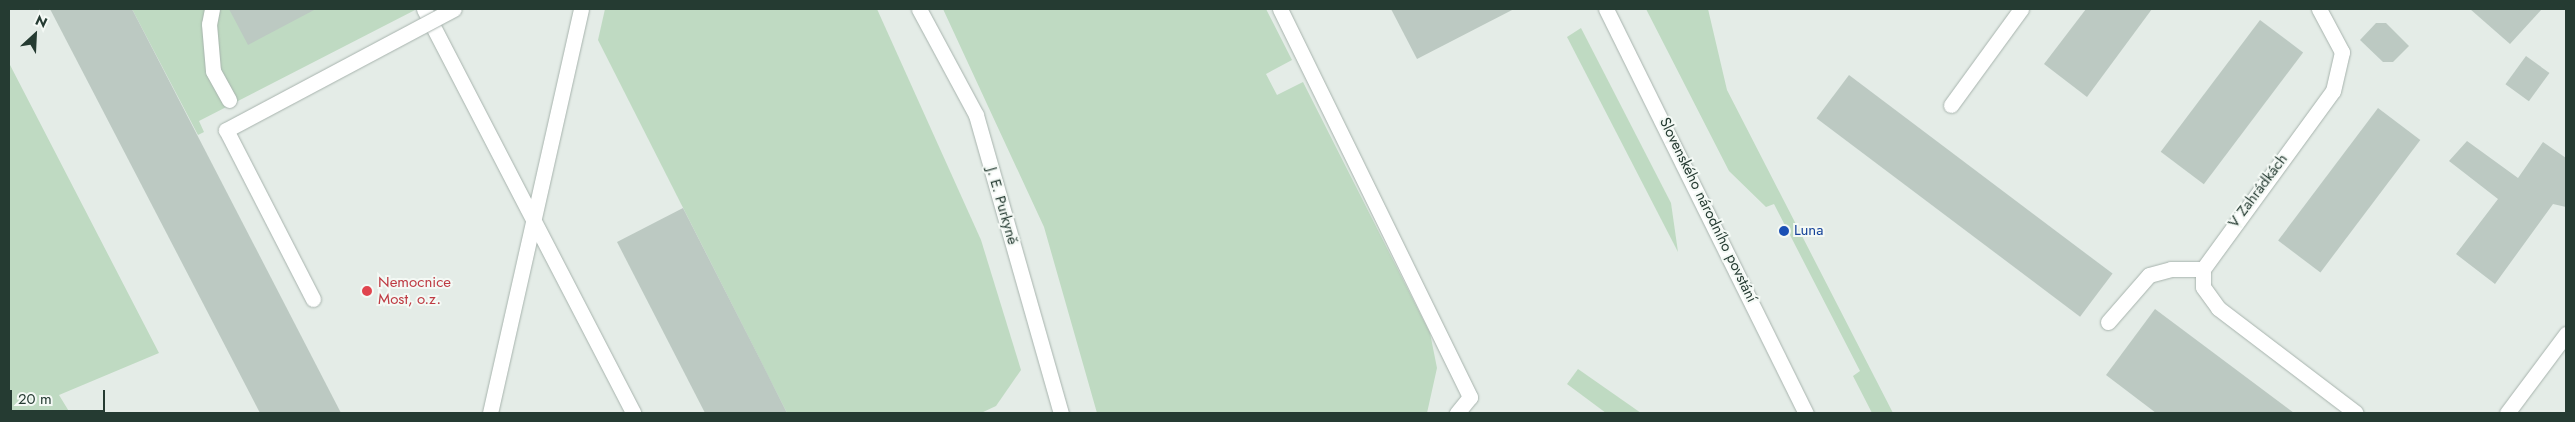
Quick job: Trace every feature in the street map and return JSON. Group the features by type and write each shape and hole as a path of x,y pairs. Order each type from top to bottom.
{"street":[{"path":"212,9 209,24 213,71 229,100"},
{"path":"424,9 532,223 633,413"},
{"path":"313,299 226,130 454,9"},
{"path":"490,413 581,9"},
{"name":"J. E. Purkyně","path":"920,9 976,115 1061,413"},
{"path":"1280,9 1470,397 1458,413"},
{"name":"Slovenského národního povstání","path":"1606,9 1806,413"},
{"path":"1952,104 2021,9"},
{"name":"V Zahrádkách","path":"2203,270 2333,91 2342,52 2319,9"},
{"path":"2108,322 2149,275 2171,269 2203,270 2203,287 2218,308 2356,413"},
{"path":"2507,413 2566,334"}],"green space":[{"path":"132,9 417,9 199,121 204,132 198,135"},
{"path":"605,9 877,9 981,240 1021,370 996,406 981,413 787,413 598,40"},
{"path":"943,9 1266,9 1292,60 1266,74 1277,95 1303,82 1430,333 1437,368 1427,413 1097,413 1044,227"},
{"path":"1646,9 1708,9 1727,90 1893,413 1872,413 1853,376 1860,371 1774,204 1766,207 1729,171"},
{"path":"1581,28 1671,203 1678,252 1567,37"},
{"path":"9,63 159,353 59,395 70,413 9,413"},
{"path":"1578,369 1641,413 1606,413 1567,384"}],"building":[{"path":"50,9 132,9 341,413 260,413"},
{"path":"229,9 316,9 248,45"},
{"path":"1391,9 1514,9 1417,59"},
{"path":"2086,9 2152,9 2087,97 2044,64"},
{"path":"2470,9 2542,9 2510,44"},
{"path":"2260,20 2303,52 2204,184 2161,152"},
{"path":"2376,23 2386,23 2409,46 2393,62 2383,62 2360,40"},
{"path":"2526,56 2549,73 2529,101 2505,84"},
{"path":"1849,75 2113,274 2080,317 1817,118"},
{"path":"2378,108 2420,140 2320,272 2278,241"},
{"path":"2467,141 2518,178 2543,142 2566,158 2566,207 2553,204 2495,284 2456,254 2498,199 2449,161"},
{"path":"683,208 787,413 705,413 617,242"},
{"path":"2155,309 2294,413 2156,413 2106,375"}],"place":[{"name":"Luna","path":"1784,231"},
{"name":"Nemocnice Most, o.z.","path":"367,291"}]}
